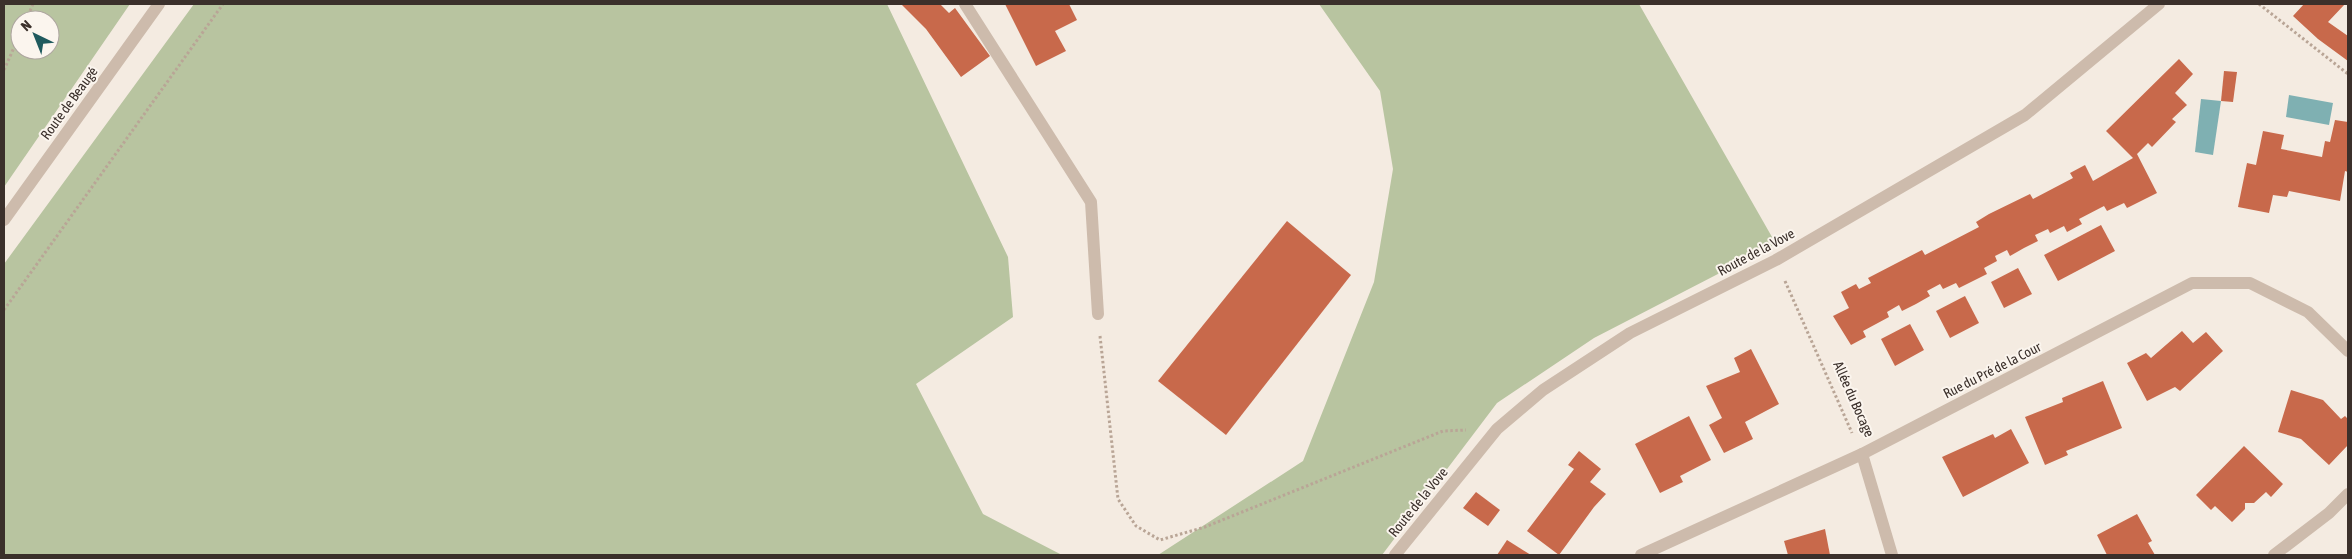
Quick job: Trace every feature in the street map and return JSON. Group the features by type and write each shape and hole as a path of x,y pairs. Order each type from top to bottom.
{"street":[{"name":"Route de Beaugé","path":"4,220 159,4"},
{"path":"965,4 1091,202 1098,314"},
{"name":"Route de la Vove","path":"1395,555 1497,429 1543,390 1630,333 1776,260 2025,115 2159,4"},
{"name":"Rue du Pré de la Cour","path":"1641,555 1862,454 2192,283 2250,283 2308,312 2348,351"},
{"name":"Allée du Bocage","path":"1862,454 1892,555"},
{"path":"2274,555 2329,513 2348,494"}],"path":[{"path":"4,310 223,4"},
{"path":"2259,4 2348,74"},
{"path":"4,70 10,56"},
{"name":"Allée du Bocage","path":"1776,260 1862,454"},
{"path":"1098,314 1118,499 1136,526 1160,540 1205,528 1443,431 1497,429"}],"green space":[{"path":"4,4 130,4 4,187"},
{"path":"194,4 887,4 1008,257 1013,317 916,384 983,514 1062,555 4,555 4,264"},
{"path":"1319,4 1639,4 1776,244 1594,338 1497,403 1382,555 1158,555 1303,461 1374,282 1393,169 1380,91"}],"water":[{"path":"2289,95 2333,103 2329,125 2286,117"},
{"path":"2201,99 2221,101 2213,155 2195,152"}],"building":[{"path":"901,4 940,4 949,13 955,8 990,56 961,77 926,29"},
{"path":"1005,4 1069,4 1077,20 1055,31 1066,51 1036,66"},
{"path":"2304,4 2345,4 2328,22 2348,36 2348,61 2318,39 2293,16"},
{"path":"2179,59 2193,74 2175,93 2187,105 2172,119 2176,122 2152,147 2148,143 2137,154 2157,193 2127,208 2124,203 2107,211 2104,206 2079,219 2082,224 2067,232 2064,226 2050,233 2048,229 2035,235 2038,241 2010,256 2007,250 1995,256 1997,261 1984,268 1987,274 1959,288 1956,283 1943,289 1940,284 1927,291 1930,296 1916,304 1902,311 1899,305 1887,312 1889,317 1863,331 1866,337 1851,345 1833,316 1849,308 1841,292 1856,284 1859,289 1871,283 1868,278 1922,250 1925,255 1979,227 1976,222 2030,194 2033,199 2073,178 2070,173 2085,165 2093,181 2133,158 2106,131"},
{"path":"2224,71 2237,72 2233,102 2221,101"},
{"path":"2335,120 2348,122 2348,172 2345,171 2340,201 2289,191 2287,197 2273,195 2269,213 2238,207 2247,163 2256,165 2263,131 2284,135 2281,149 2322,157 2325,141 2330,142"},
{"path":"1287,221 1351,275 1226,435 1158,381"},
{"path":"2101,225 2115,251 2058,281 2044,255"},
{"path":"2018,268 2032,294 2004,308 1991,282"},
{"path":"1965,296 1979,323 1950,338 1936,311"},
{"path":"1910,324 1924,350 1895,366 1881,339"},
{"path":"2182,331 2193,343 2206,332 2223,351 2180,391 2175,387 2147,401 2127,363 2146,353 2151,358"},
{"path":"1751,349 1779,404 1745,422 1753,439 1724,453 1709,425 1722,418 1706,386 1740,372 1734,358"},
{"path":"2103,381 2122,428 2066,451 2068,455 2045,465 2025,417 2063,402 2062,398"},
{"path":"2291,390 2323,400 2341,419 2345,416 2348,419 2348,445 2329,465 2301,439 2278,432"},
{"path":"1689,416 1711,460 1680,476 1683,482 1660,493 1635,444"},
{"path":"2011,429 2029,463 1963,497 1942,457 1993,434 1995,438"},
{"path":"2244,446 2283,484 2271,497 2266,492 2254,503 2245,503 2245,509 2232,522 2215,506 2211,510 2196,495"},
{"path":"1579,451 1601,469 1590,482 1606,494 1594,507 1559,555 1527,531 1574,469 1568,465"},
{"path":"1476,492 1500,510 1488,526 1463,508"},
{"path":"2137,514 2152,541 2148,543 2155,555 2107,555 2097,535"},
{"path":"1825,529 1830,555 1788,555 1784,541"},
{"path":"1507,540 1531,555 1497,555"}]}
